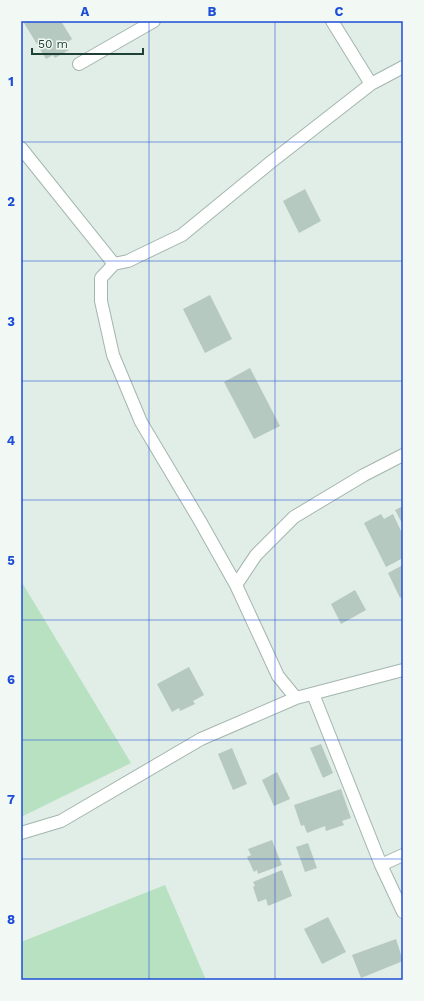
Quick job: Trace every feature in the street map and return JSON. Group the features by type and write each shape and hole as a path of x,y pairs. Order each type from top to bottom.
{"street":[{"path":"79,64 154,21"},
{"path":"332,21 371,84"},
{"path":"296,698 278,676 236,585 141,422 113,355 101,301 101,278 114,264 128,261 182,235 271,162 371,84 403,67"},
{"path":"21,148 114,264"},
{"path":"236,585 256,555 294,517 364,475 403,455"},
{"path":"21,833 61,820 201,739 296,698 403,670"},
{"path":"313,694 381,865 403,912"},
{"path":"381,865 403,855"}],"green space":[{"path":"21,581 131,763 21,817"},
{"path":"165,885 206,980 21,980 21,942"}],"building":[{"path":"27,21 61,21 72,39 65,44 69,50 55,58 53,55 46,59 24,23"},
{"path":"305,189 321,221 299,233 283,201"},
{"path":"210,295 232,339 205,353 183,309"},
{"path":"250,368 280,426 254,439 224,382"},
{"path":"403,506 403,525 395,510"},
{"path":"381,514 384,519 393,514 403,535 403,558 386,567 364,523"},
{"path":"403,565 403,596 400,598 388,573"},
{"path":"355,590 366,610 341,624 331,604"},
{"path":"189,667 204,695 193,701 195,704 180,711 179,708 172,712 157,684"},
{"path":"321,744 333,773 323,778 310,748"},
{"path":"232,748 247,784 233,790 218,754"},
{"path":"277,772 290,799 274,806 262,780"},
{"path":"341,789 351,818 342,821 344,825 326,831 325,826 307,833 304,825 301,826 294,805"},
{"path":"272,840 282,865 258,874 257,870 254,872 247,857 251,855 248,849"},
{"path":"308,843 317,868 305,872 296,847"},
{"path":"282,870 292,896 268,906 266,899 258,902 253,887 255,886 253,882"},
{"path":"328,917 346,952 322,964 304,929"},
{"path":"396,939 403,961 361,978 352,955"}]}
